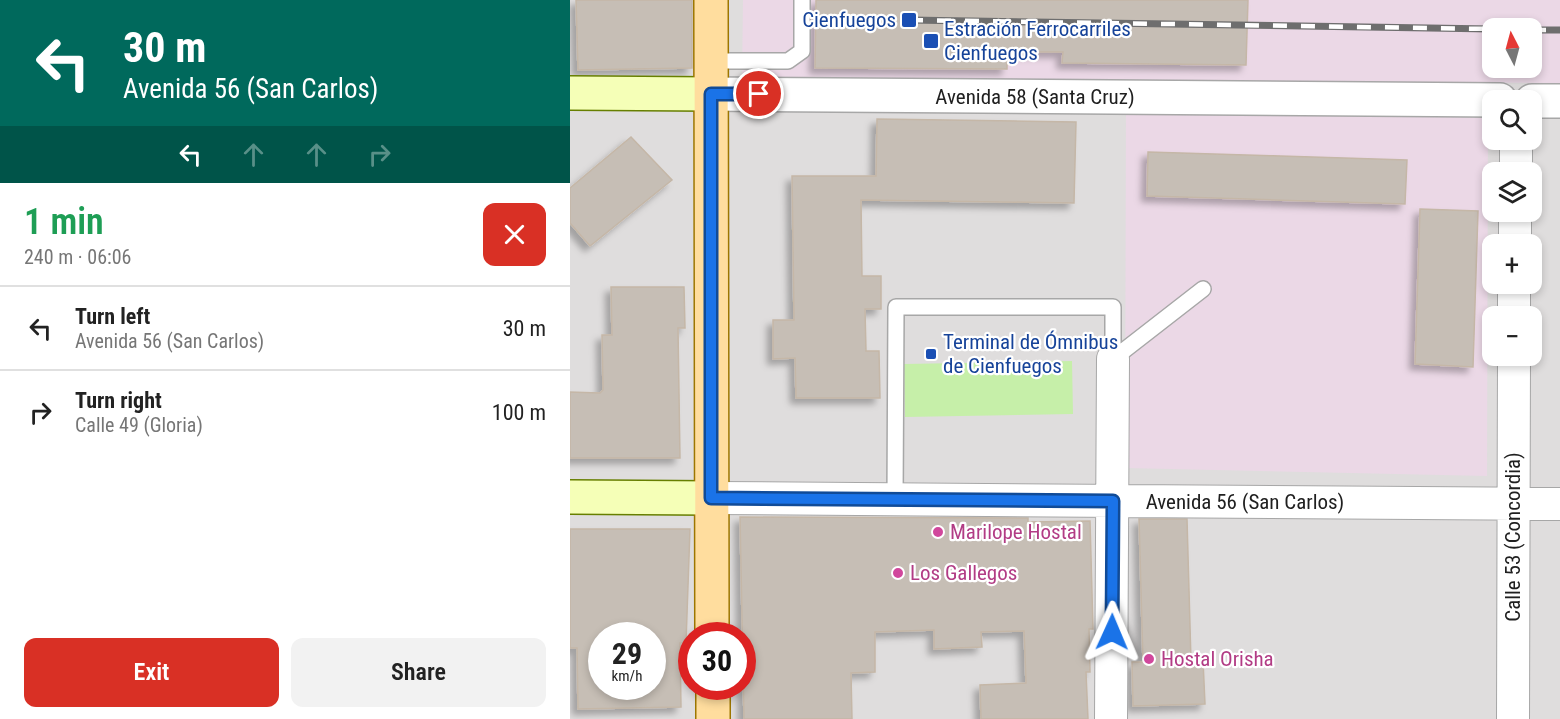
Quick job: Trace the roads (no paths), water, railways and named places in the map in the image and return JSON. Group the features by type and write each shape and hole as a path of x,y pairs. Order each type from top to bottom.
{"main road":[{"path":"711,0 712,622"},
{"name":"Avenida 58 (Santa Cruz)","path":"570,93 711,94"},
{"name":"Avenida 56 (San Carlos)","path":"570,497 711,498"},
{"path":"713,700 713,719"}],"street":[{"name":"Avenida 58 (Santa Cruz)","path":"711,94 1482,100"},
{"path":"1542,101 1560,101"},
{"path":"1111,719 1113,359"},
{"name":"Calle 53 (Concordia)","path":"1513,719 1514,366"},
{"name":"Avenida 56 (San Carlos)","path":"711,498 1560,504"}],"lane":[{"path":"711,61 788,61 802,51 802,0"},
{"path":"1113,359 1203,288"},
{"path":"895,500 896,307 1113,307 1113,359"}],"railway":[{"path":"909,20 1482,29"},
{"path":"1542,30 1560,30"}],"place":[{"name":"Cienfuegos","path":"909,20"},
{"name":"Estración Ferrocarriles Cienfuegos","path":"931,41"},
{"name":"Terminal de Ómnibus de Cienfuegos","path":"931,354"},
{"name":"Marilope Hostal","path":"938,532"},
{"name":"Los Gallegos","path":"898,573"},
{"name":"Hostal Orisha","path":"1149,659"}]}
